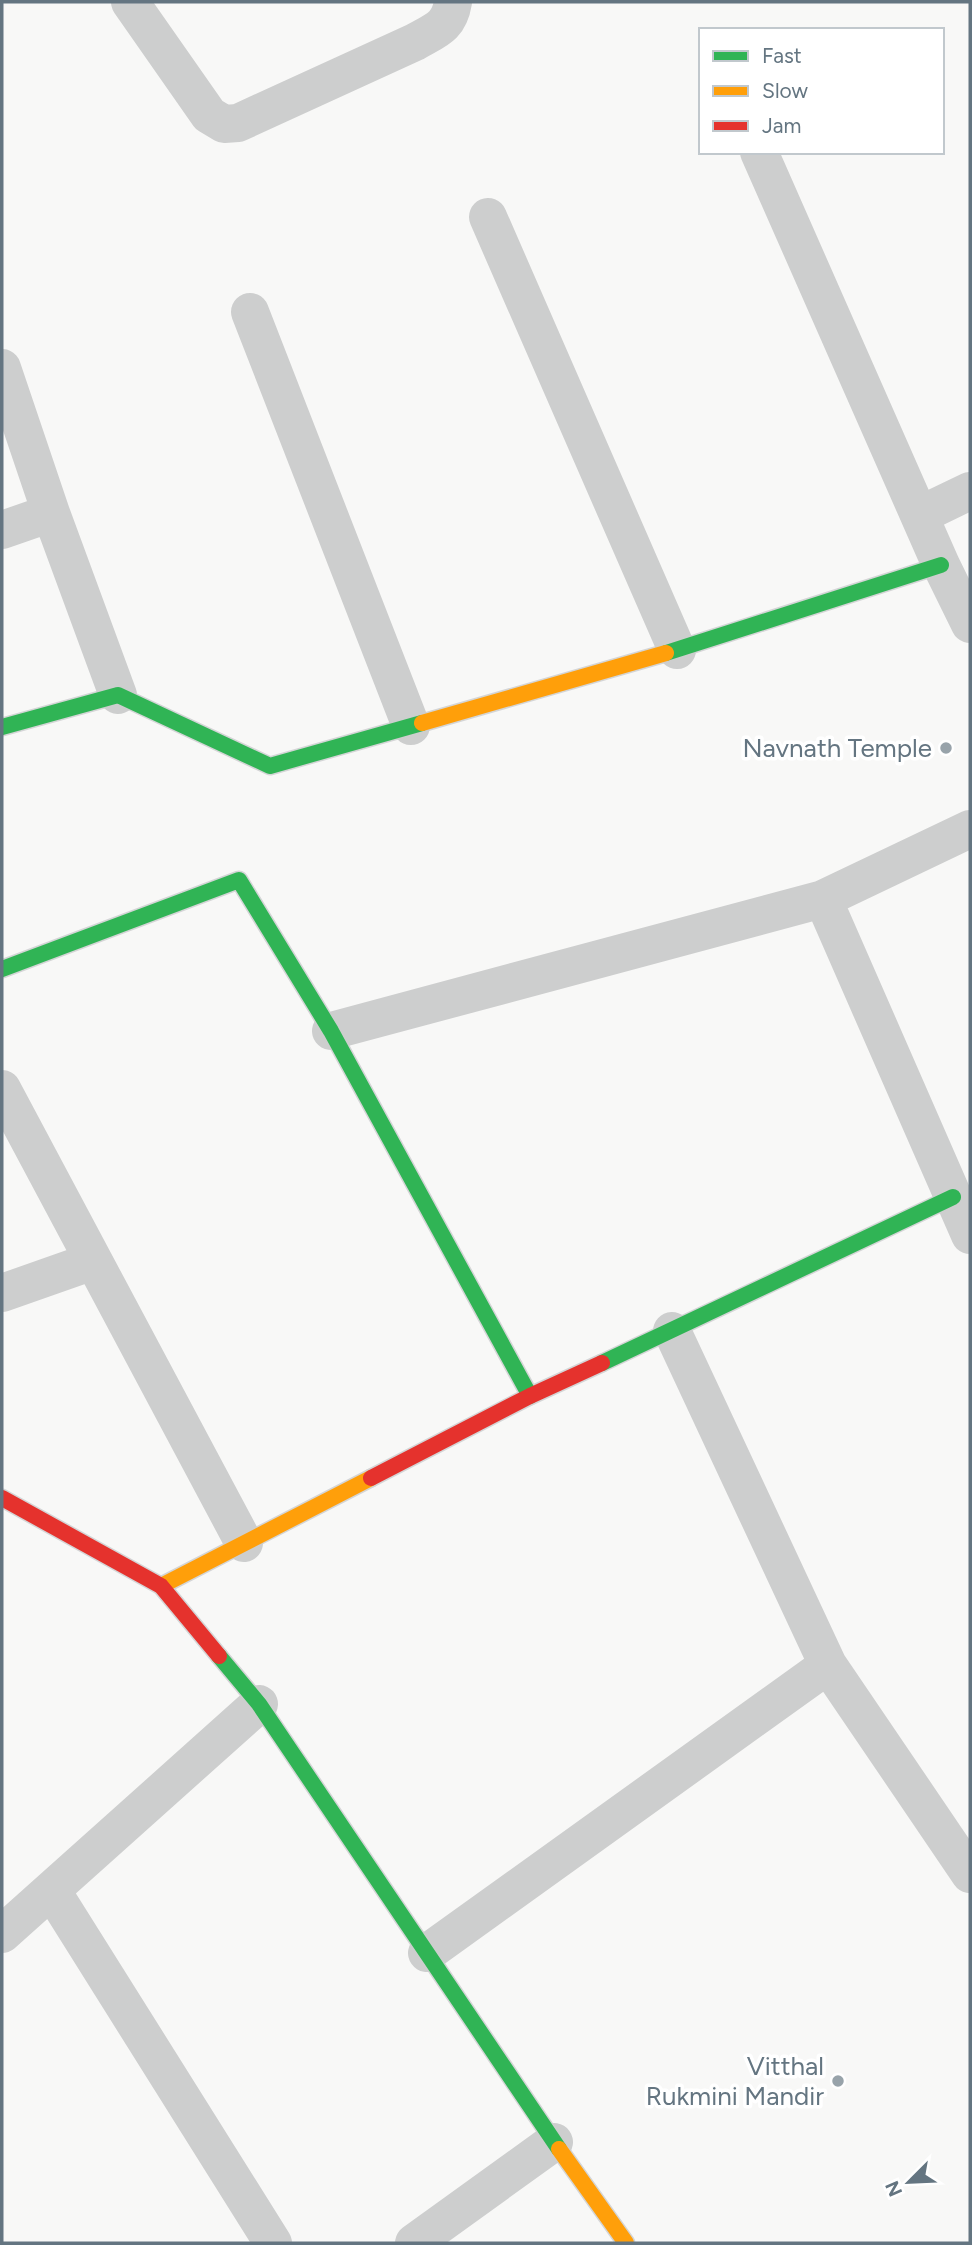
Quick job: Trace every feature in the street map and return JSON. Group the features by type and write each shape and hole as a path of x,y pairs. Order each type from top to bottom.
{"street":[{"path":"130,2 209,115 224,124 238,123 415,42 451,18 453,2"},
{"path":"760,154 941,565 970,624"},
{"path":"488,217 677,650"},
{"path":"250,312 411,726"},
{"path":"2,368 51,513 118,695"},
{"path":"920,515 970,491"},
{"path":"2,530 51,513"},
{"path":"2,727 118,695 270,766 677,650 941,565"},
{"path":"331,1031 823,899 970,829"},
{"path":"2,969 239,880 331,1031 530,1396"},
{"path":"823,899 970,1235"},
{"path":"2,1089 244,1543"},
{"path":"161,1586 530,1396 953,1196"},
{"path":"2,1293 93,1261"},
{"path":"672,1331 828,1665 970,1873"},
{"path":"2,1499 161,1586 259,1704 554,2142 626,2243"},
{"path":"426,1953 828,1665"},
{"path":"2,1934 259,1704"},
{"path":"52,1891 272,2243"},
{"path":"414,2243 554,2142"}],"traffic: fast":[{"path":"666,653 941,565"},
{"path":"2,727 118,695 270,766 422,723"},
{"path":"2,969 239,880 331,1031 530,1396"},
{"path":"602,1363 953,1197"},
{"path":"219,1656 259,1704 559,2149"}],"traffic: slow":[{"path":"422,723 666,653"},
{"path":"161,1586 371,1478"},
{"path":"559,2149 626,2243"}],"traffic: jam":[{"path":"371,1478 530,1396 602,1363"},
{"path":"2,1498 161,1586 219,1656"}],"place":[{"name":"Navnath Temple","path":"946,748"},
{"name":"Vitthal Rukmini Mandir","path":"838,2081"}]}
